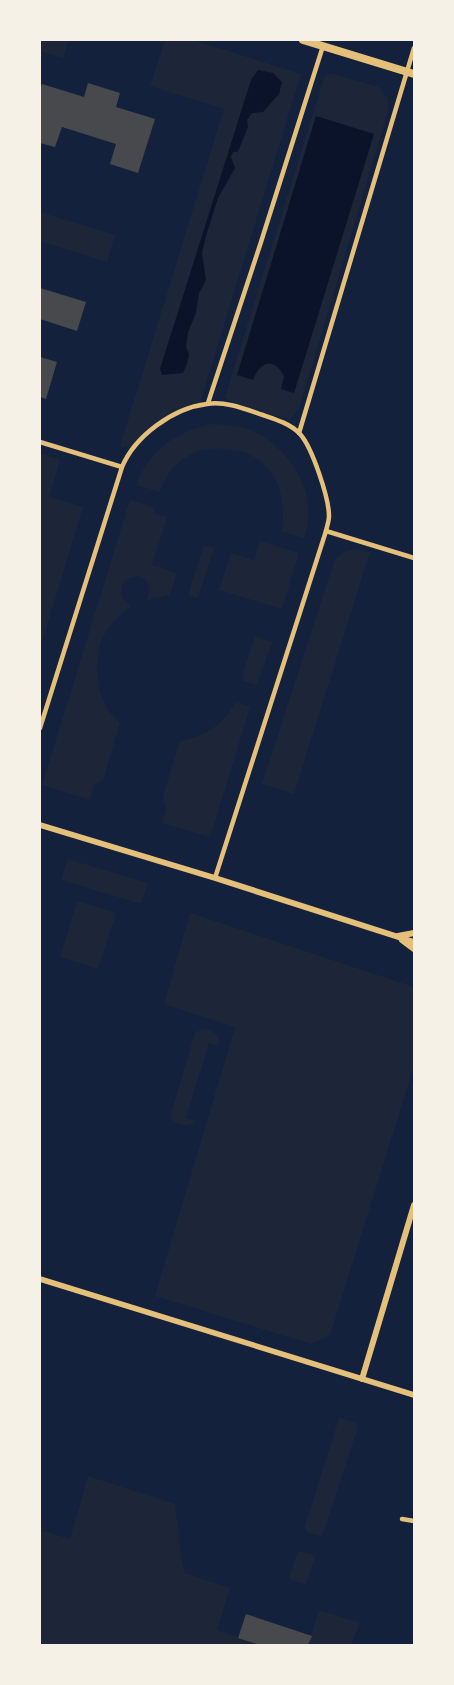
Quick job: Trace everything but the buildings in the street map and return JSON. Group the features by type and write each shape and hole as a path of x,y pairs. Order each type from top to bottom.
{"main road":[{"path":"303,40 410,72"},
{"path":"40,825 215,878 414,942"},
{"path":"397,937 414,933"},
{"path":"397,937 414,949"},
{"path":"362,1379 414,1206"}],"street":[{"path":"208,403 323,46"},
{"path":"299,433 410,72 414,48"},
{"path":"40,728 122,467 126,457 133,448 162,422 193,406 208,403 246,409 279,420 299,433 313,458 327,497 329,516 326,531 215,878"},
{"path":"40,442 122,467"},
{"path":"326,531 414,558"},
{"path":"40,1280 414,1395"},
{"path":"402,1519 414,1521"}],"shaded area":[{"path":"40,40 69,40 63,58 40,51"},
{"path":"165,40 193,40 301,74 199,406 162,422 133,448 120,446 224,109 150,86"},
{"path":"258,70 273,73 282,82 279,94 263,112 252,113 247,120 248,127 239,149 237,152 233,152 231,157 235,168 218,198 202,253 206,280 199,293 196,313 188,332 186,347 189,354 187,364 183,373 162,375 160,369 251,80"},
{"path":"328,74 379,87 388,99 388,111 299,409 289,420 228,400 225,397 324,78"},
{"path":"316,116 374,134 294,393 281,389 284,376 276,366 271,364 267,364 259,369 253,380 237,375"},
{"path":"40,212 115,235 107,262 40,241"},
{"path":"212,424 237,426 251,430 278,448 290,461 305,490 308,506 308,522 304,538 281,531 283,507 277,484 272,474 264,465 255,457 243,452 212,449 188,456 172,469 160,492 136,485 149,461 166,444 187,432"},
{"path":"40,453 60,460 49,497 83,507 40,648"},
{"path":"130,500 155,508 154,513 167,517 152,565 177,573 170,595 147,600 149,586 147,581 138,576 127,580 122,585 121,596 131,607 109,627 104,635 100,644 97,663 98,684 104,703 120,723 103,780 94,785 90,800 42,785"},
{"path":"260,541 299,553 282,609 219,590 231,553 254,560"},
{"path":"204,545 214,548 198,598 188,595"},
{"path":"357,549 370,552 294,794 262,784 335,559 344,552"},
{"path":"255,636 272,642 257,685 243,681 243,673"},
{"path":"236,702 250,707 211,835 206,836 162,823 166,808 163,798 164,793 180,741 206,733 226,717"},
{"path":"68,859 148,883 141,904 61,880"},
{"path":"77,901 116,913 98,969 60,957"},
{"path":"190,913 414,987 414,1066 330,1335 311,1344 155,1296 235,1027 164,1004"},
{"path":"202,1029 215,1033 219,1038 219,1042 218,1046 209,1043 186,1118 196,1121 189,1125 182,1125 175,1122 170,1116 195,1033"},
{"path":"339,1418 354,1422 357,1425 357,1430 323,1534 320,1536 306,1532 305,1526"},
{"path":"88,1476 175,1504 181,1556 185,1573 230,1588 217,1630 260,1645 40,1645 40,1530 70,1539"},
{"path":"298,1551 312,1554 315,1557 306,1584 290,1580 289,1577"},
{"path":"319,1610 360,1623 351,1645 308,1645"}]}
